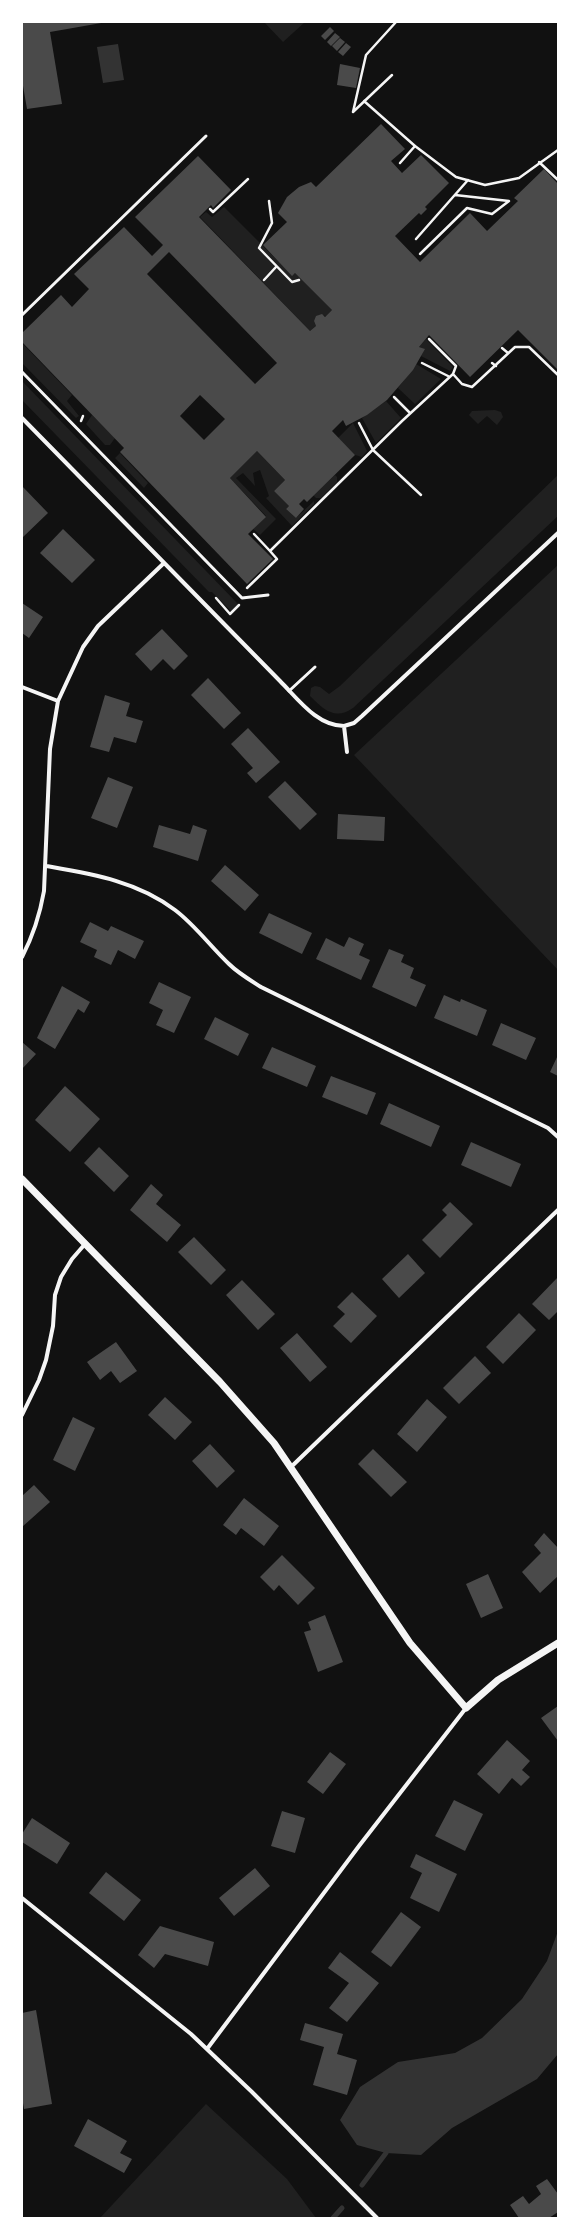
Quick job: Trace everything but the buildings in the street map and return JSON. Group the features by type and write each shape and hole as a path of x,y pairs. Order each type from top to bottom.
{"street":[{"path":"22,418 289,690 323,722 333,726 344,726 354,723 558,533"},
{"path":"22,957 30,941 41,910 46,866 50,750 58,701 83,647 98,626 164,563"},
{"path":"22,687 58,701"},
{"path":"344,726 347,752"},
{"path":"46,866 103,876 154,896 175,910 198,930 228,963 260,987 548,1128 558,1137"},
{"path":"22,1179 220,1382 274,1443 291,1466 357,1568 410,1643 466,1708"},
{"path":"291,1466 558,1210"},
{"path":"22,1414 39,1380 46,1360 53,1326 55,1295 62,1277 72,1259 85,1244"},
{"path":"207,2049 359,1846 466,1708 498,1680 558,1643"},
{"path":"22,1898 120,1976 207,2049 377,2218"}],"lane":[{"path":"22,315 206,136"},
{"path":"22,372 242,598 268,595"},
{"path":"289,690 315,666"}],"path":[{"path":"392,75 353,112 366,55 396,22"},
{"path":"364,101 414,146 456,177 486,185 519,178 539,162 558,150"},
{"path":"400,163 414,146"},
{"path":"539,162 558,180"},
{"path":"210,209 213,212 248,179"},
{"path":"416,239 468,180"},
{"path":"420,254 467,208 492,214 509,201 455,195"},
{"path":"269,201 272,223 259,248 292,282 299,280"},
{"path":"264,280 276,267"},
{"path":"270,551 410,413 453,374 456,366 429,339"},
{"path":"453,374 462,384 472,387 515,347 529,347 558,375"},
{"path":"502,348 508,354"},
{"path":"422,362 450,377"},
{"path":"492,363 496,366"},
{"path":"394,397 410,413"},
{"path":"359,423 373,450 421,495"},
{"path":"216,598 230,614 238,606 244,590 277,559 254,534"}],"shaded area":[{"path":"264,22 305,22 283,42"},
{"path":"118,44 124,80 103,83 97,47"},
{"path":"224,207 292,275 295,273 332,310 326,316 319,315 314,321 316,326 310,331 200,217 206,212 212,217"},
{"path":"426,339 453,367 450,371 421,356 424,349 419,347"},
{"path":"22,343 72,395 67,401 79,416 76,418 22,363"},
{"path":"416,364 441,379 415,404 398,388"},
{"path":"22,381 238,604 231,611 212,592 209,592 22,400"},
{"path":"386,401 401,418 376,443 362,418"},
{"path":"495,410 501,412 503,417 497,425 487,416 478,424 469,415 472,411"},
{"path":"92,415 115,438 110,445 105,445 86,424"},
{"path":"353,423 367,451 362,457 355,455 338,438"},
{"path":"257,451 285,480 274,491 289,506 286,509 296,518 314,501 314,504 292,526 266,498 269,496 260,470 253,473 255,486 243,473 236,478 276,519 260,535 253,529 266,516 230,478"},
{"path":"120,453 148,483 144,488 115,458"},
{"path":"335,475 337,477 337,482 321,498 316,498 313,495"},
{"path":"558,475 558,516 353,708 347,712 330,712 310,696 311,688 315,686 320,687 329,694 340,686"},
{"path":"558,565 558,970 354,755"},
{"path":"558,1931 558,2054 537,2079 452,2128 421,2155 386,2153 357,2145 340,2120 360,2087 398,2062 455,2053 482,2038 522,1999 547,1961"},
{"path":"206,2104 287,2179 316,2218 100,2218"}],"waterway":[{"path":"362,2185 386,2153"},
{"path":"333,2218 342,2208"}]}
